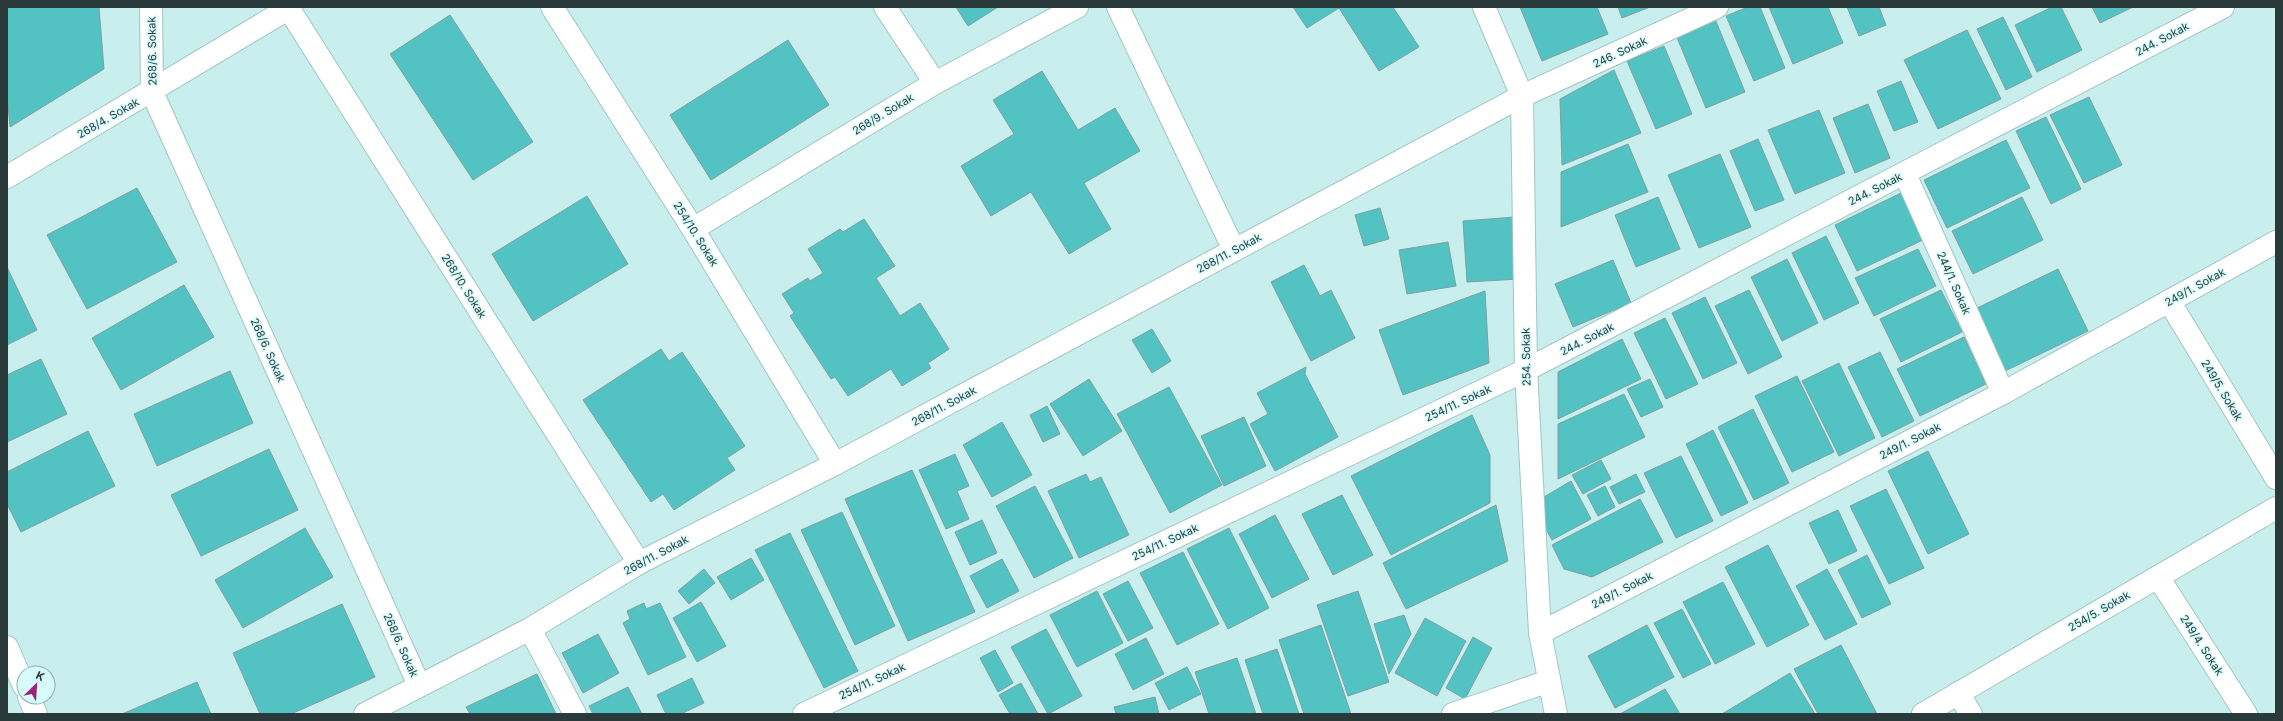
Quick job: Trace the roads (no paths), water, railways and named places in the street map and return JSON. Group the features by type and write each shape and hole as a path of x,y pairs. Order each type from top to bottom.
{"street":[{"name":"268/6. Sokak","path":"151,7 152,92 419,685"},
{"name":"254/10. Sokak","path":"552,7 693,229 835,464"},
{"path":"885,7 935,83"},
{"name":"268/9. Sokak","path":"693,229 935,83 1077,7"},
{"path":"1118,7 1234,250"},
{"name":"254. Sokak","path":"1484,7 1522,96 1526,370 1540,633 1556,714"},
{"name":"246. Sokak","path":"1522,96 1717,7"},
{"name":"244. Sokak","path":"1526,370 1905,174 2223,7"},
{"name":"268/4. Sokak","path":"7,177 152,92 290,8"},
{"name":"268/10. Sokak","path":"290,8 639,563"},
{"name":"268/11. Sokak","path":"371,713 419,685 530,629 639,563 835,464 1522,96"},
{"name":"244/1. Sokak","path":"1905,174 2003,393"},
{"name":"249/1. Sokak","path":"1540,633 2003,393 2276,242"},
{"name":"249/5. Sokak","path":"2169,301 2276,478"},
{"name":"254/11. Sokak","path":"804,714 1526,370"},
{"name":"254/5. Sokak","path":"1923,714 2276,508"},
{"name":"249/4. Sokak","path":"2158,577 2246,714"},
{"path":"530,629 575,714"},
{"path":"7,647 16,668"},
{"path":"1453,714 1549,681"},
{"path":"1958,693 1971,714"}]}
